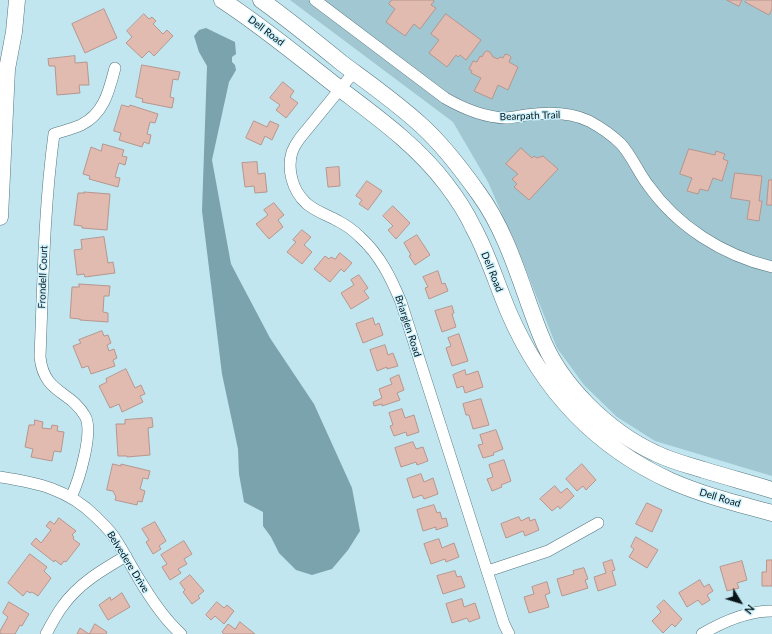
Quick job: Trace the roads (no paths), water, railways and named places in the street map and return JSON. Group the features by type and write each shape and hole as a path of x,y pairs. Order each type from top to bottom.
{"main road":[{"path":"0,217 7,69 14,32 17,0"},
{"name":"Dell Road","path":"222,0 253,21 411,145 445,184 473,226 510,314 527,349 546,380 570,410 595,434 643,467 692,489 772,513"},
{"path":"261,0 423,127 460,168 481,196 501,230 542,339 554,362 586,403 622,433 638,444 657,454 688,465 772,490"}],"street":[{"name":"Bearpath Trail","path":"315,0 445,98 464,109 484,116 506,118 548,113 568,115 588,121 605,131 621,145 648,186 666,207 687,227 710,242 736,255 772,266"},
{"name":"Frondell Court","path":"71,497 80,475 88,433 88,423 78,407 52,386 45,377 41,367 40,357 44,255 49,173 54,134 82,125 98,112 109,94 115,68"},
{"name":"Briarglen Road","path":"354,72 300,138 293,150 290,164 291,178 297,191 306,203 340,222 361,238 378,256 391,278 401,302 504,624 509,634"},
{"name":"Belvedere Drive","path":"0,478 25,481 47,487 71,497 86,507 101,521 115,538 149,596 162,614 182,634"},
{"path":"488,571 548,551 598,523"},
{"path":"46,634 61,607 74,592 87,580 126,556"},
{"path":"702,634 740,615 772,611"}]}
